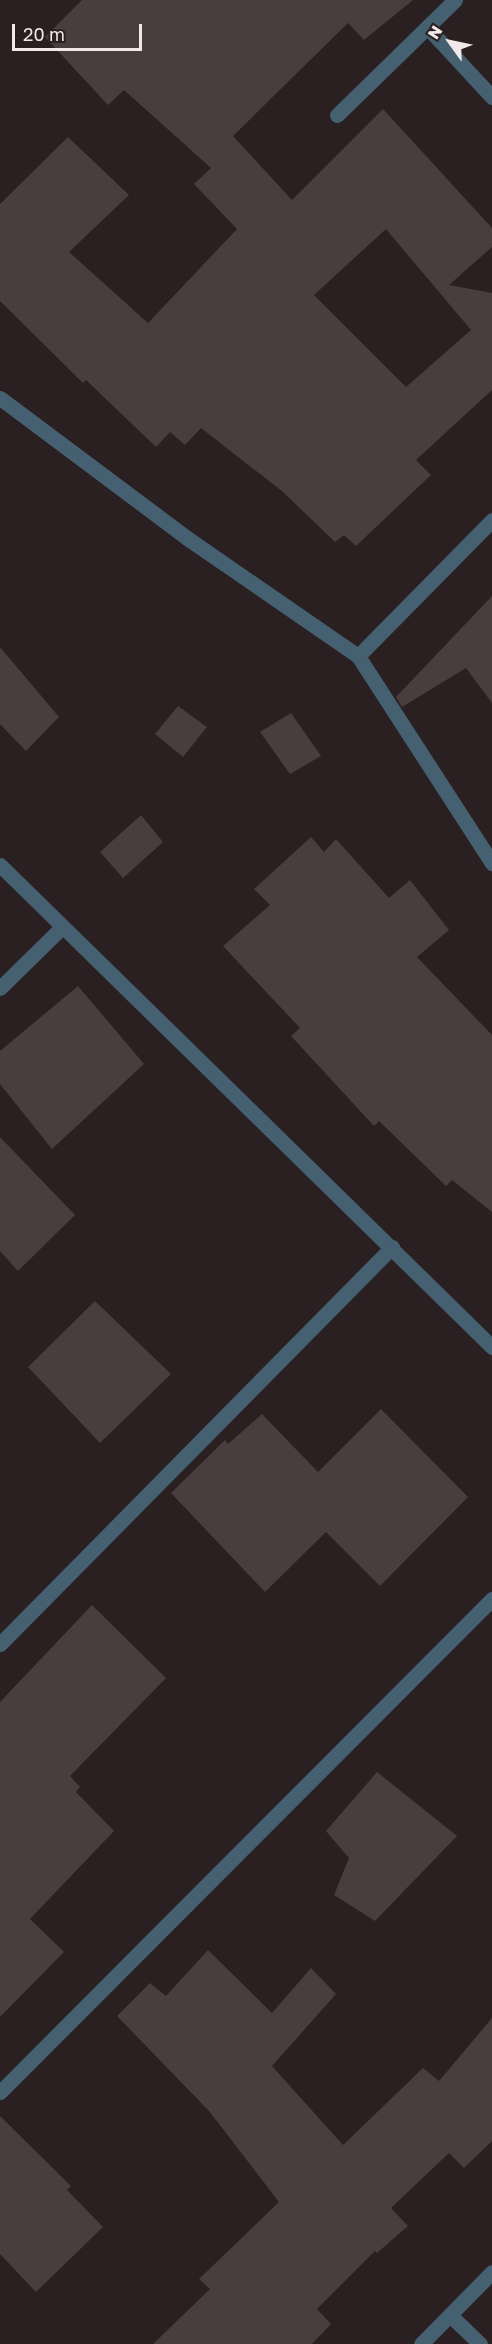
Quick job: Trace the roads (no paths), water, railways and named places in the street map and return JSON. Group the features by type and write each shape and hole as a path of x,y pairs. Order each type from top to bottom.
{"street":[{"path":"337,116 455,0"},
{"path":"427,27 492,97"},
{"path":"0,398 187,538 358,656 492,863"},
{"path":"358,656 492,520"},
{"path":"0,865 492,1347"},
{"path":"0,988 62,927"},
{"path":"0,1644 392,1247"},
{"path":"0,2092 492,1599"},
{"path":"422,2344 492,2272"},
{"path":"450,2315 480,2344"}]}
